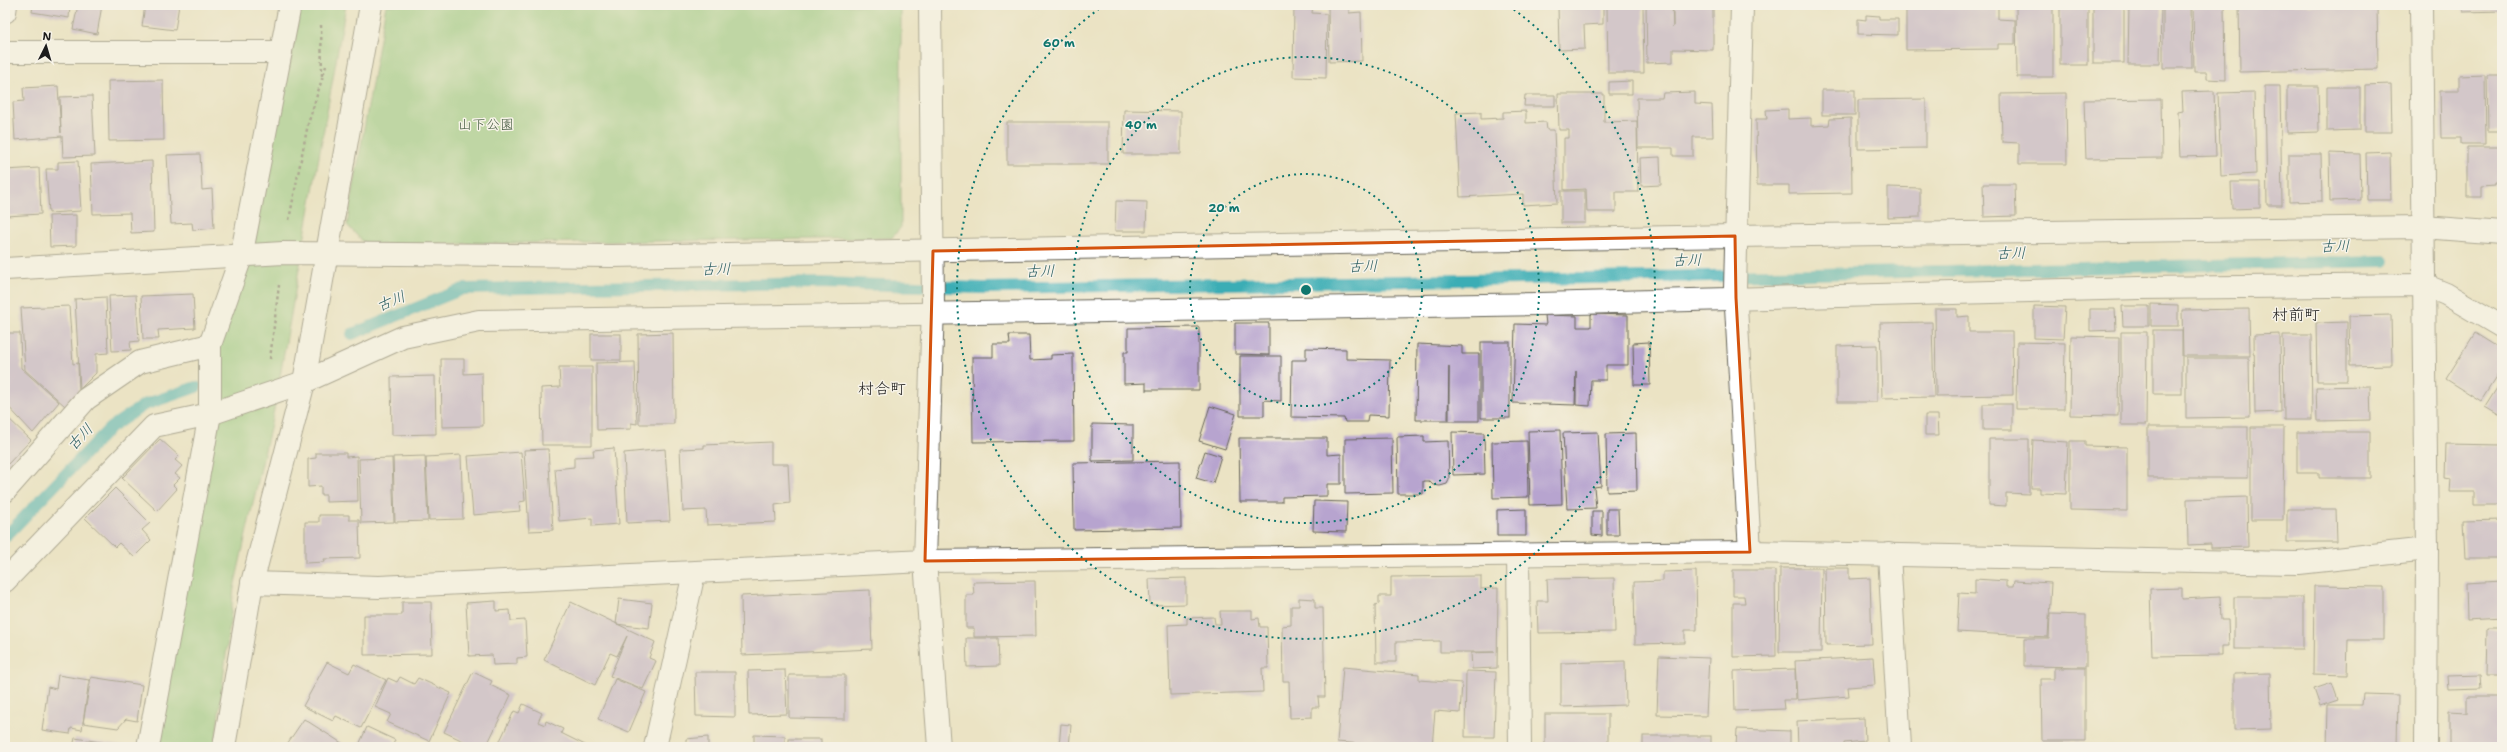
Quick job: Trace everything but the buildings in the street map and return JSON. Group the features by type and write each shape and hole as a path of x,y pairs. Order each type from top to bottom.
{"street":[{"path":"5,12 6,5"},
{"path":"148,747 210,414 210,345 241,257 290,5"},
{"path":"224,747 252,583 304,382 371,5"},
{"path":"930,5 933,310 925,561 939,747"},
{"path":"1742,5 1735,242 1736,294 1750,552"},
{"path":"2421,5 2427,549 2426,747"},
{"path":"5,52 282,52"},
{"path":"5,269 241,257 283,253 612,256 933,255 1735,242 2423,227 2502,233"},
{"path":"5,581 154,426 210,414 304,382 403,337 479,321 933,310 1736,294 2139,288 2424,286 2446,294 2502,327"},
{"path":"5,491 86,399 140,362 210,345"},
{"path":"252,583 379,587 925,561 1518,554 1750,552 2298,563 2427,549"},
{"path":"1518,554 1520,747"},
{"path":"1889,554 1900,747"},
{"path":"655,747 694,573"}],"path":[{"path":"321,21 322,78"}],"highlighted area":[{"path":"1735,236 1736,298 1750,552 925,561 933,251"}],"green space":[{"path":"301,5 346,5 274,410 234,588 215,747 157,747 232,262 291,58"},
{"name":"山下公園","path":"386,5 901,5 901,227 892,238 366,245 347,225"}],"waterway":[{"name":"古川","path":"352,334 463,289 820,283 983,288 1771,275 2384,261"},
{"name":"古川","path":"5,537 110,428 144,405 196,387"}],"district":[{"name":"村前町","path":"2296,314"},
{"name":"村合町","path":"882,388"}]}
